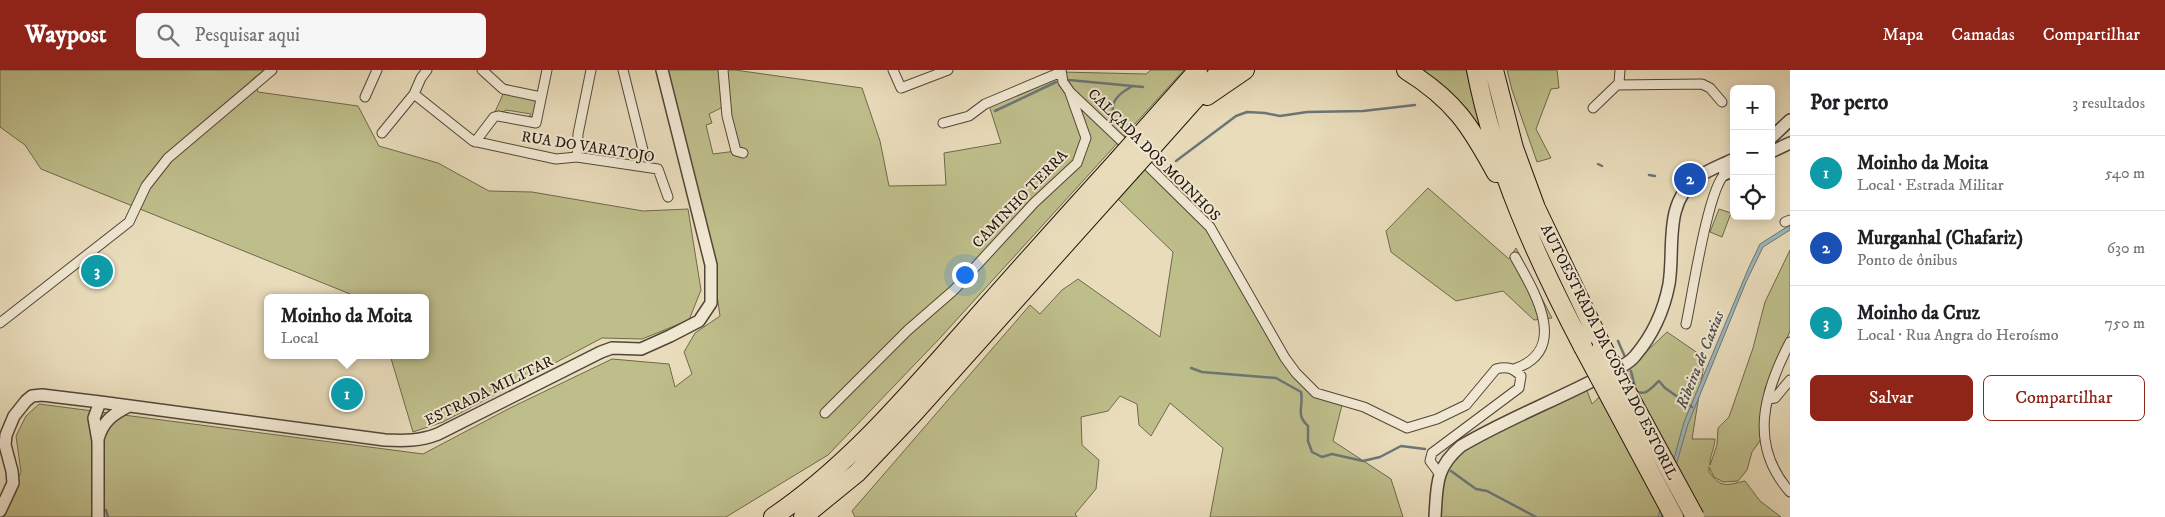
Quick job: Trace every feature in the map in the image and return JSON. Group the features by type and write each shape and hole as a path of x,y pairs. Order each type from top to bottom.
{"highway":[{"path":"803,517 857,473 915,412 1124,166 1133,143 1198,70"},
{"path":"773,517 805,495 843,462 904,400 1124,166 1148,152 1185,113 1221,70"},
{"path":"1185,113 1245,70"},
{"path":"1406,70 1431,86 1469,124 1520,215"},
{"name":"AUTOESTRADA DA COSTA DO ESTORIL","path":"1476,70 1498,154 1520,215 1556,296 1674,517"},
{"name":"AUTOESTRADA DA COSTA DO ESTORIL","path":"1496,70 1498,88 1514,148 1536,208 1602,346 1695,517"}],"street":[{"path":"0,324 129,222 146,186 168,158 272,70"},
{"path":"365,97 377,70"},
{"path":"382,133 414,94 420,78 427,70"},
{"path":"482,70 502,89 541,96"},
{"path":"475,142 494,118 498,116 536,123 547,70"},
{"path":"576,157 578,134 591,70"},
{"path":"622,70 644,154"},
{"name":"ESTRADA MILITAR","path":"0,511 13,482 3,431 32,396 42,395 71,398 408,442 422,440 438,434 602,352 612,348 641,349 699,321 711,303 711,264 662,70"},
{"path":"723,70 727,116 736,151 743,153"},
{"path":"893,70 901,88 948,70"},
{"path":"1593,108 1617,85 1620,70"},
{"path":"943,123 969,116 985,104 1061,71"},
{"name":"CALÇADA DOS MOINHOS","path":"1061,71 1063,82 1070,92 1210,227 1285,358 1296,373 1316,393 1364,408 1407,428 1437,419 1466,405 1496,369 1503,367 1514,369"},
{"path":"1617,85 1702,84 1710,88 1722,102"},
{"name":"CAMINHO TERRA","path":"825,413 908,330 954,290 1034,203 1077,163 1086,138 1070,92"},
{"name":"RUA DO VARATOJO","path":"414,94 475,142 556,159 576,157 658,169 668,197"},
{"path":"1775,134 1790,120"},
{"path":"1775,150 1790,144"},
{"path":"1686,324 1711,204 1718,181 1727,170"},
{"path":"1435,517 1440,473 1447,459 1461,446 1585,385 1629,361 1650,334 1662,308 1672,257 1671,228 1674,215 1682,198 1696,179 1727,170"},
{"path":"1440,473 1430,461 1432,453 1519,388 1521,376 1514,369 1531,361 1542,345 1546,331 1544,319 1530,284 1515,257"},
{"path":"1790,342 1775,371 1768,399 1763,434 1764,444 1773,465 1790,492"},
{"path":"1768,399 1775,398 1790,380"},
{"path":"71,398 84,408 98,432"},
{"path":"98,517 98,432 96,411 100,402"},
{"path":"98,432 108,418 129,406"}],"green space":[{"path":"0,70 264,70 253,79 258,92 358,106 379,146 438,163 489,191 532,192 643,211 688,209 701,290 689,320 642,339 602,338 443,422 413,432 391,359 429,359 429,294 350,294 41,169 25,145 0,127"},
{"path":"667,70 735,70 862,88 880,141 889,186 946,185 944,153 1001,143 987,99 1061,72 1146,74 1151,70 1184,70 940,338 828,455 726,517 0,517 21,472 16,436 26,416 39,404 423,454 510,408 612,359 669,364 675,387 692,374 684,352 695,333 720,316 708,231","holes":["727,105 729,124 742,153 736,151 713,154 706,125 712,123 709,114"]},
{"path":"1422,70 1466,70 1485,142"},
{"path":"1507,70 1557,70 1559,88 1551,89 1536,129 1551,158 1537,162"},
{"path":"504,92 537,100 532,119 527,118 531,114 506,110 500,114 494,114"},
{"path":"1147,164 1210,227 1296,373 1316,393 1343,401 1333,441 1391,479 1403,517 1210,517 1223,448 1170,403 1151,436 1139,425 1137,404 1120,396 1108,411 1081,417 1082,445 1099,460 1096,489 1075,514 1077,517 855,517 852,511 1030,305 1040,314 1062,290 1078,279 1160,337 1173,252 1118,199"},
{"path":"1428,188 1509,259 1516,248 1552,318 1534,320 1503,291 1456,301 1391,252 1386,231"},
{"path":"1719,209 1730,213 1722,237 1710,232"},
{"path":"1790,250 1790,331 1765,388 1762,438 1752,452 1747,470 1738,481 1723,482 1714,477 1717,481 1725,484 1745,481 1760,501 1781,517 1435,517 1447,459 1585,385 1592,404 1667,332 1705,358 1692,439 1715,439 1710,465 1717,445 1718,428 1729,417 1753,348 1765,302"}],"water":[{"path":"1790,225 1790,230 1763,247 1746,282 1688,424 1661,517 1658,517 1684,422 1749,267 1760,244"}],"waterway":[{"path":"1069,80 1143,87"},
{"path":"995,111 1056,82"},
{"path":"1113,111 1116,99 1133,86"},
{"path":"1176,161 1236,116 1247,112 1280,116 1307,112 1363,111 1415,105"},
{"path":"1598,164 1602,166"},
{"path":"1649,175 1655,176"},
{"path":"1618,341 1625,357"},
{"path":"1191,368 1202,372 1276,378 1301,392 1301,414 1308,426 1308,441 1312,452 1322,457 1332,454 1363,461 1380,457 1401,446 1425,449"},
{"name":"Ribeira de Caxias","path":"1631,371 1636,391 1640,393 1646,392 1659,381 1665,388 1692,407"},
{"path":"1451,471 1476,489 1487,491 1536,517"},
{"path":"106,510 108,517"}],"place":[{"name":"Murganhal (Chafariz)","path":"1690,179"},
{"name":"Moinho da Cruz","path":"97,271"},
{"name":"Moinho da Moita","path":"347,394"}]}
